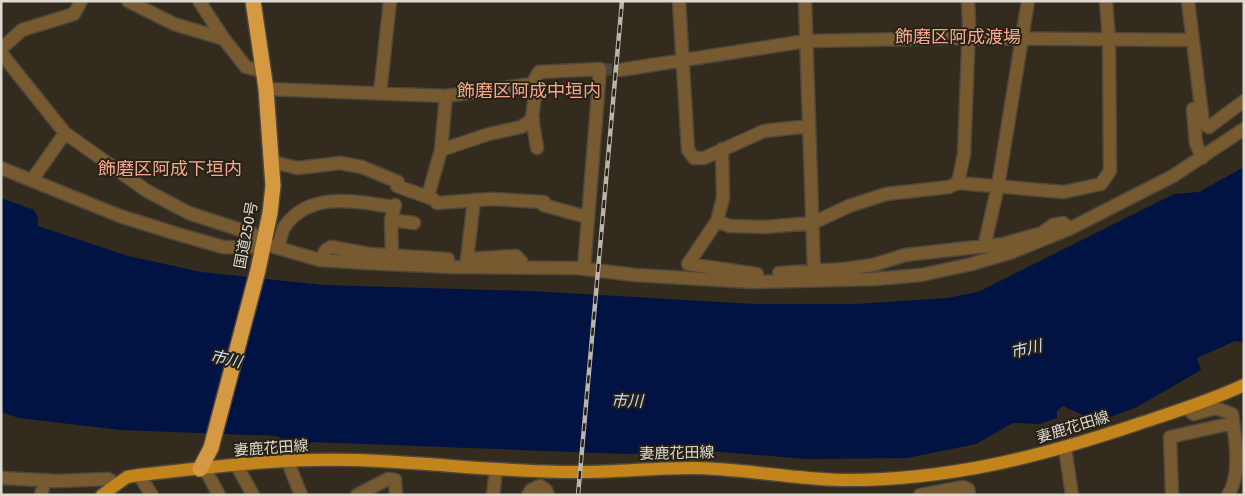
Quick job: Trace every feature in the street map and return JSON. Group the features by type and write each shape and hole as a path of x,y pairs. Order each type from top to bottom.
{"highway":[{"name":"国道250号","path":"203,469 211,448 258,270 272,195 272,162 266,89 253,1"}],"main road":[{"name":"妻鹿花田線","path":"102,495 127,477 139,474 312,460 385,462 496,470 580,472 690,468 753,471 837,480 883,479 963,472 1065,448 1186,408 1244,384"}],"street":[{"path":"81,1 74,14 22,30 1,51 65,133 147,192 189,213 254,234 263,243 320,260 450,267 584,268 635,275 755,278 875,279 921,275 972,264 1012,252 1069,229 1142,194 1202,158 1244,129"},
{"path":"128,1 174,24 224,39"},
{"path":"199,1 224,39 246,67 262,71"},
{"path":"380,93 390,1"},
{"path":"679,1 688,150 694,158 704,158 764,131 809,126"},
{"path":"805,1 814,272"},
{"path":"958,183 964,154 970,25 968,1"},
{"path":"984,247 998,186 1024,39 1028,1"},
{"path":"717,221 729,226 755,227 813,223 849,206 886,194 949,187 958,183 1064,192 1102,184 1110,171 1109,39 1106,1"},
{"path":"1181,1 1196,143 1202,158"},
{"path":"1188,1 1203,123 1209,127 1244,100"},
{"path":"620,70 806,41 968,38 1185,40"},
{"path":"532,84 539,72 600,69 584,268"},
{"path":"266,89 446,96 532,84"},
{"path":"532,84 536,89 533,119 537,148"},
{"path":"428,196 441,150 446,96"},
{"path":"441,150 497,132 521,127 533,119"},
{"path":"32,180 65,133"},
{"path":"722,149 723,198 717,221 688,264 755,278 873,264 905,255 984,247 1042,233 1053,225 1062,223 1069,229"},
{"path":"272,162 298,168 340,163 362,167 398,182 397,186 428,196 437,203 491,199 544,202 543,205 587,217"},
{"path":"1,168 120,216 223,247 247,248 263,243"},
{"path":"278,248 284,227 296,216 315,204 330,200 353,201 395,206 391,220 392,254"},
{"path":"467,259 474,200"},
{"path":"391,220 414,223"},
{"path":"320,260 326,250 331,247 369,254 467,259 516,256 521,261 520,267"},
{"path":"1186,408 1194,414 1216,408 1232,414 1236,437 1234,485 1228,495"},
{"path":"1172,495 1170,437 1233,423"},
{"path":"1065,448 1072,495"},
{"path":"288,462 301,495"},
{"path":"237,466 253,495"},
{"path":"203,469 219,495"},
{"path":"493,495 496,470"},
{"path":"139,474 152,495"},
{"path":"1,478 45,480 108,479 116,484"},
{"path":"41,495 45,480"},
{"path":"357,495 388,480 395,480 396,495"},
{"path":"528,495 531,490 540,486 546,490 548,495"},
{"path":"920,495 963,487 968,489 969,495"}],"water":[{"name":"市川","path":"1244,167 1244,342 1235,341 1197,358 1201,370 1137,407 1097,422 1063,406 1057,411 1057,418 1040,424 1013,423 976,444 907,458 807,459 709,451 626,454 313,442 300,448 277,436 121,430 19,418 1,412 1,198 34,210 38,218 38,226 128,256 201,272 323,285 530,291 754,304 856,304 947,298 978,292 1174,194 1199,192"}],"tunnel":[{"path":"600,69 620,70"}],"railway":[{"path":"578,495 622,1"}],"district":[{"name":"飾磨区阿成渡場","path":"958,37"},
{"name":"飾磨区阿成中垣内","path":"529,91"},
{"name":"飾磨区阿成下垣内","path":"170,169"}]}
